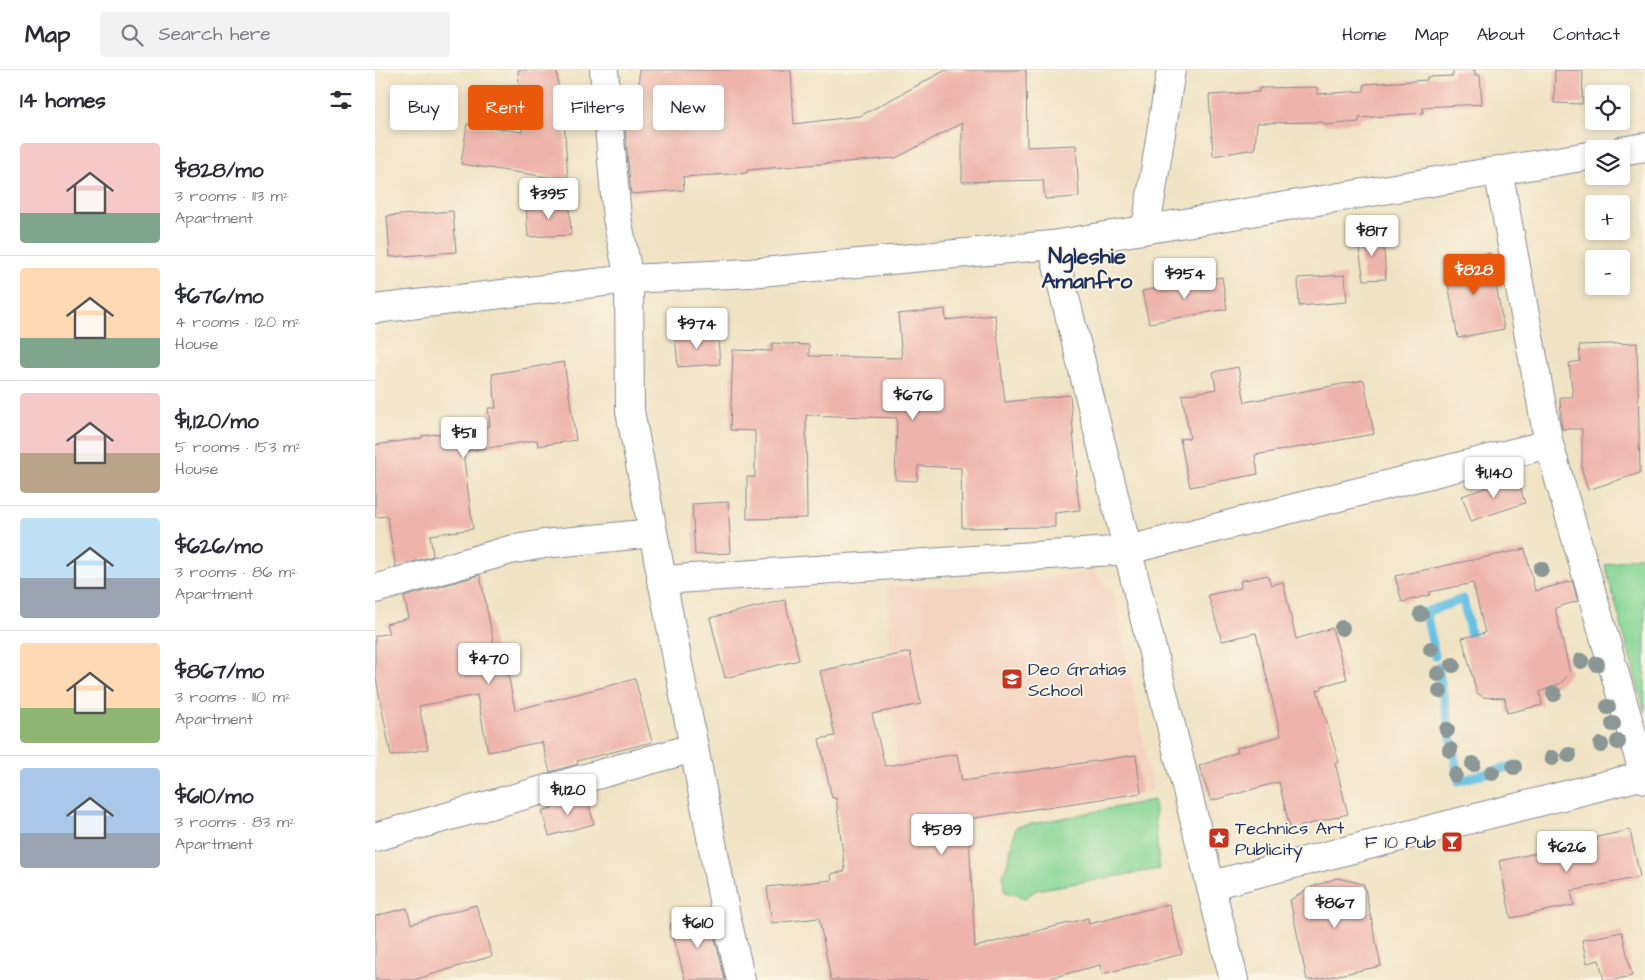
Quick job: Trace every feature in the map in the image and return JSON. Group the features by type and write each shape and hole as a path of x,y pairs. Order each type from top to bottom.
{"street":[{"path":"604,70 617,218 629,279 630,411 693,748 726,916 741,980"},
{"path":"1146,228 1171,70"},
{"path":"1630,150 1645,148"},
{"path":"375,309 629,279 750,273 1052,245 1585,156"},
{"path":"1211,885 1645,777 1549,444 1498,170"},
{"path":"1052,245 1234,980"},
{"path":"661,580 1128,550 1549,444"},
{"path":"375,589 510,550 544,544 653,533"},
{"path":"375,837 693,748"}],"shaded area":[{"name":"Deo Gratias School","path":"1094,571 1115,595 1153,791 900,833 887,586 957,587 1035,580"}],"green space":[{"path":"1645,555 1645,713 1605,565"},
{"path":"1154,800 1159,869 1036,890 1025,898 1005,892 1002,875 1007,865 1016,827"}],"building":[{"path":"518,70 557,70 558,85 553,85 553,130 565,130 568,180 461,164 467,124 468,130 522,132 522,130 543,130 543,85 519,85"},
{"path":"639,70 791,70 794,124 860,116 946,70 1026,70 1027,147 1076,145 1079,197 1045,199 1043,180 962,182 962,123 896,158 747,170 747,173 683,177 684,190 631,194 625,130 643,130 643,85 639,85"},
{"path":"1453,70 1475,70 1475,75 1480,75 1482,104 1423,107 1423,113 1359,118 1359,122 1324,125 1323,122 1257,123 1255,149 1213,156 1209,95 1259,92 1259,88 1317,87 1317,94 1364,91 1364,84 1427,80 1427,77 1453,76"},
{"path":"1555,70 1583,70 1582,104 1554,103"},
{"path":"569,202 571,235 528,237 526,205"},
{"path":"453,211 456,252 390,257 387,216"},
{"path":"1383,235 1386,279 1364,280 1357,237"},
{"path":"1490,253 1504,329 1458,338 1444,262"},
{"path":"1345,275 1347,302 1299,306 1298,278"},
{"path":"1222,277 1227,309 1149,323 1142,291"},
{"path":"945,309 946,320 995,315 1005,402 1070,395 1077,476 1075,476 1080,510 1055,513 1055,527 962,528 961,468 918,466 917,481 895,480 897,418 806,415 807,518 747,519 747,477 755,477 755,431 730,430 733,350 772,351 772,343 809,345 809,356 902,358 898,314"},
{"path":"712,332 712,340 718,339 720,364 678,367 675,334"},
{"path":"1637,343 1640,473 1588,490 1582,470 1582,429 1562,429 1560,397 1573,397 1569,363 1580,361 1579,345"},
{"path":"564,362 576,440 538,446 537,440 463,452 473,529 430,535 433,556 396,567 387,516 375,517 375,445 490,426 488,408 496,408 492,374"},
{"path":"1238,367 1245,402 1364,380 1374,434 1255,455 1258,474 1190,487 1180,439 1190,438 1182,395 1216,389 1213,372"},
{"path":"1517,477 1525,503 1471,521 1462,496"},
{"path":"728,502 731,553 695,555 692,504"},
{"path":"1525,549 1535,591 1572,581 1578,601 1555,608 1570,673 1561,683 1540,692 1542,705 1507,713 1505,698 1483,697 1477,693 1462,638 1485,633 1473,583 1430,592 1430,595 1402,602 1395,576"},
{"path":"480,575 498,664 506,663 515,710 635,679 652,742 577,761 578,764 550,772 542,742 488,752 477,695 419,706 428,749 391,756 375,673 375,636 389,633 386,624 409,618 404,597"},
{"path":"1268,575 1271,585 1283,582 1296,639 1332,628 1347,679 1322,686 1322,689 1317,690 1339,762 1335,763 1348,814 1290,829 1279,782 1211,801 1199,766 1238,752 1237,748 1281,736 1256,633 1222,641 1208,595 1241,588 1240,581"},
{"path":"785,600 799,660 725,678 710,618"},
{"path":"910,652 921,704 872,714 885,766 957,754 962,781 1136,755 1141,793 968,819 975,947 1088,918 1089,924 1169,904 1182,954 1102,974 1100,965 1043,980 831,980 819,918 772,923 767,887 832,880 831,874 845,871 836,798 832,798 819,739 835,736 820,671"},
{"path":"586,794 594,824 549,836 542,811 558,806 557,802"},
{"path":"1630,830 1640,877 1571,891 1574,905 1511,918 1499,861 1598,840 1597,837"},
{"path":"1337,878 1364,884 1381,966 1307,980 1290,900 1314,886"},
{"path":"476,905 492,956 414,980 375,980 375,916 407,908 411,924"},
{"path":"709,913 725,980 685,980 670,924"},
{"path":"1622,932 1632,976 1604,980 1599,960 1587,963 1582,940"}],"waterway":[{"path":"1435,656 1426,612 1463,599 1471,636"},
{"path":"1438,667 1459,781 1516,765"}],"place":[{"name":"Deo Gratias School","path":"1012,679"},
{"name":"Technics Art Publicity","path":"1219,838"},
{"name":"F 10 Pub","path":"1452,842"}],"district":[{"name":"Ngleshie Amanfro","path":"1087,268"}]}
